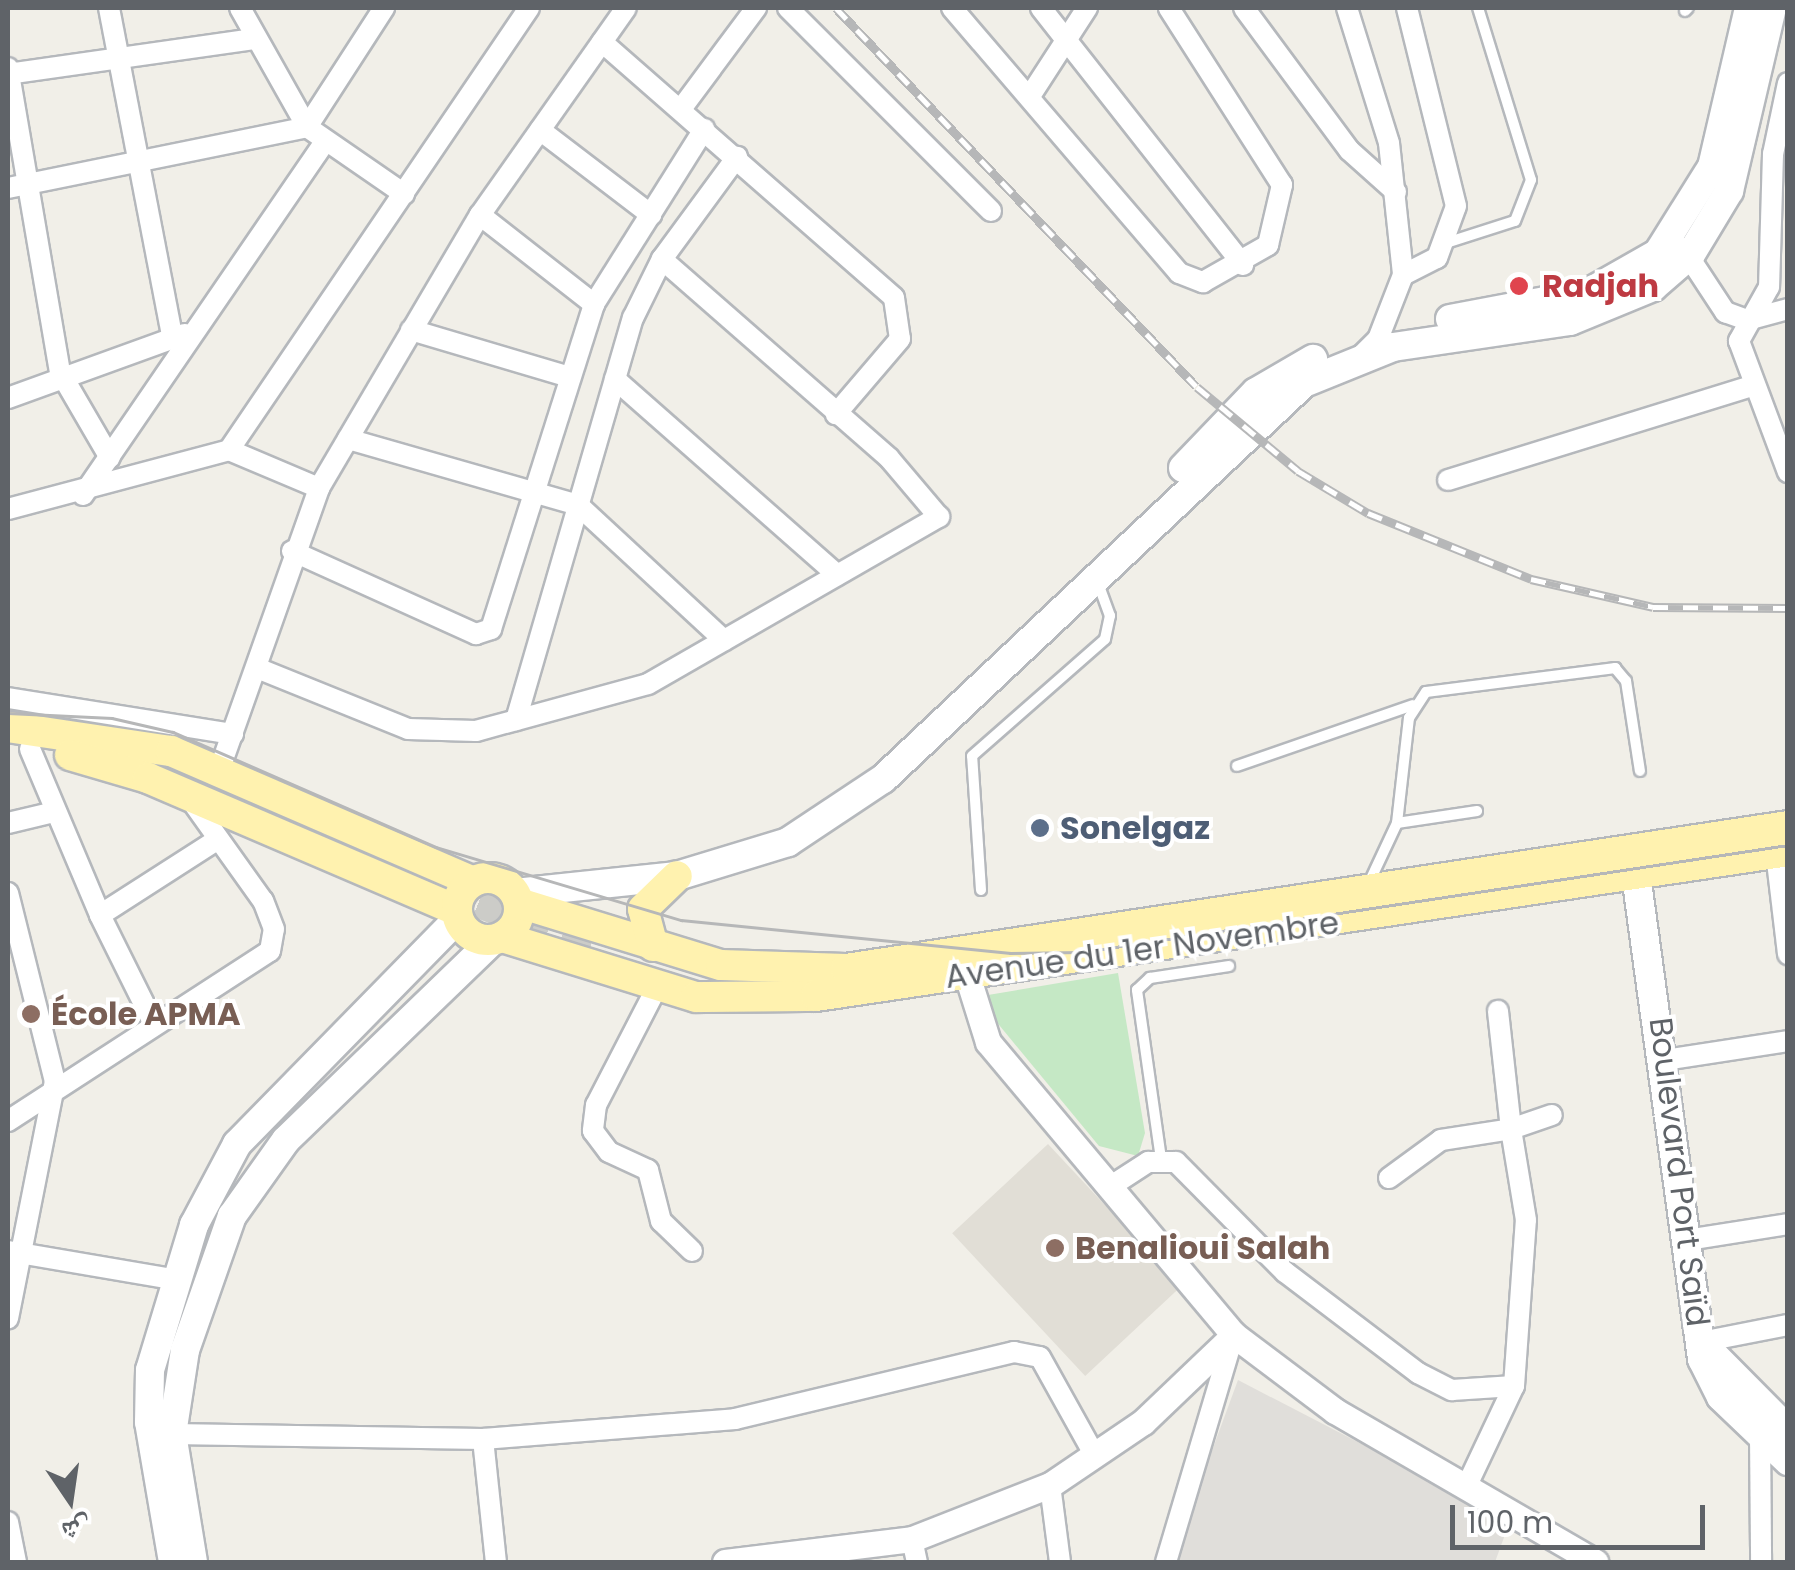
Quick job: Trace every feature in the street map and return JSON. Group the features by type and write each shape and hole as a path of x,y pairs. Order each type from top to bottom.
{"main road":[{"path":"172,1562 148,1422 172,1280 237,1144 457,914 502,889 695,856 774,830 833,796 1256,392 1381,332 1588,293 1681,246 1712,167 1749,8"},
{"path":"502,889 676,876 767,851 846,808 1096,577 1268,410 1359,359 1618,306 1681,246 1738,169 1772,8"},
{"path":"8,727 111,755 249,796 338,843 111,755 19,748"},
{"name":"Avenue du 1er Novembre","path":"111,755 220,768 502,889 653,946 721,965 962,966 1365,890 1635,864"},
{"name":"Avenue du 1er Novembre","path":"111,755 188,796 457,914 475,938 497,938 656,988 768,997 1784,844"},
{"name":"Boulevard Port Saïd","path":"1635,864 1701,1342 1721,1397 1774,1432 1788,1461"},
{"path":"653,946 644,909 676,876"},
{"path":"193,1562 172,1434 186,1350 243,1193 497,938 502,889"},
{"path":"768,997 604,953 749,980 846,968"}],"street":[{"path":"109,8 183,335"},
{"path":"240,8 306,127 323,144 404,194"},
{"path":"17,186 306,127 384,8"},
{"path":"8,510 83,494 229,450 529,8"},
{"path":"220,768 257,668 292,550 319,488 480,215 626,8"},
{"path":"681,109 756,8"},
{"path":"788,8 990,211"},
{"path":"952,8 1186,278 1212,280 1244,265 1276,231 1282,185 1169,8"},
{"path":"1041,8 1062,44 1244,265"},
{"path":"1030,96 1086,8"},
{"path":"1244,8 1349,150 1396,192"},
{"path":"1346,8 1396,192 1403,274 1381,332 1359,359"},
{"path":"1403,274 1427,267 1446,243 1456,186 1407,8"},
{"path":"110,458 60,372 17,186 8,72 119,60 255,38"},
{"path":"602,42 885,286 898,308 894,350 836,414"},
{"path":"1788,84 1774,154 1768,287 1747,320 1740,352 1749,387 1788,472"},
{"path":"292,550 483,635 534,486 566,376 594,304 704,129"},
{"path":"540,130 651,215"},
{"path":"83,494 110,458 183,335 323,144"},
{"path":"516,720 615,379 662,258 737,157"},
{"path":"480,215 594,304"},
{"path":"1681,246 1719,305 1747,320 1788,309"},
{"path":"257,668 424,733 454,736 648,684 940,514 836,414 662,258"},
{"path":"411,330 566,376"},
{"path":"8,398 46,390 60,372 183,335"},
{"path":"615,379 838,575"},
{"path":"1448,480 1749,387"},
{"path":"348,439 534,486 578,505 724,640"},
{"path":"229,450 319,488"},
{"path":"8,698 233,734"},
{"path":"19,748 54,812 154,1024"},
{"path":"8,1121 54,1098 275,942 263,901 188,796"},
{"path":"8,823 54,812"},
{"path":"100,915 217,840"},
{"path":"1784,844 1788,954"},
{"path":"8,893 17,964 54,1098 17,1250 8,1318"},
{"path":"962,966 988,1042 1234,1335 1335,1411 1469,1482 1596,1562"},
{"path":"656,988 596,1105 593,1131 609,1152 648,1170 661,1221 692,1251"},
{"path":"1469,1482 1514,1386 1526,1220 1498,1011"},
{"path":"1664,1060 1788,1041"},
{"path":"1389,1178 1441,1140 1511,1129 1552,1115"},
{"path":"1108,1188 1160,1159 1176,1162 1285,1272 1418,1373 1452,1390 1514,1386"},
{"path":"1687,1240 1788,1224"},
{"path":"17,1250 172,1280"},
{"path":"1701,1342 1788,1325"},
{"path":"725,1562 914,1551 1050,1485 1170,1398 1234,1335"},
{"path":"1166,1562 1234,1335"},
{"path":"172,1434 483,1439 735,1420 1014,1352 1040,1356 1094,1454"},
{"path":"1761,1562 1774,1432"},
{"path":"483,1439 496,1562"},
{"path":"1050,1485 1060,1562"},
{"path":"8,1522 16,1562"}],"lane":[{"path":"1446,243 1515,221 1532,180 1478,8"},
{"path":"981,890 972,756 1105,638 1110,616 1096,577"},
{"path":"1237,766 1412,705 1436,688 1606,666 1626,681 1640,772"},
{"path":"1365,890 1396,823 1412,705"},
{"path":"1396,823 1477,811"},
{"path":"1160,1159 1137,990 1150,978 1228,966"}],"shaded area":[{"name":"Benalioui Salah","path":"1048,1144 1181,1287 1085,1376 952,1233"},
{"path":"1238,1380 1510,1521 1495,1562 1171,1562"}],"green space":[{"path":"1118,973 1145,1133 1138,1156 1099,1146 976,997"}],"tunnel":[{"path":"395,869 604,953"}],"tram line":[{"path":"8,713 112,718 173,732 436,847 681,920 1010,953 1082,952 1788,845"}],"railway":[{"path":"836,8 1196,386"},
{"path":"1197,387 1298,471 1368,513 1531,579 1653,607 1788,608"}],"place":[{"name":"Radjah","path":"1519,286"},
{"name":"Sonelgaz","path":"1040,828"},
{"name":"École APMA","path":"31,1014"},
{"name":"Benalioui Salah","path":"1055,1248"}]}
